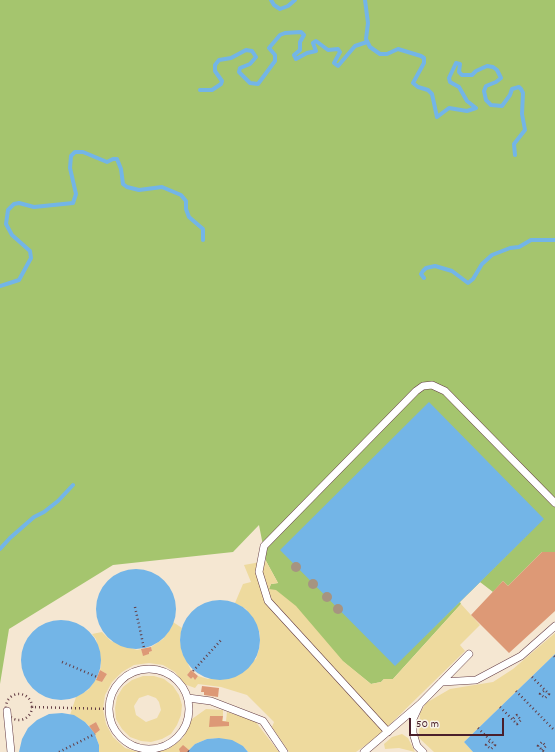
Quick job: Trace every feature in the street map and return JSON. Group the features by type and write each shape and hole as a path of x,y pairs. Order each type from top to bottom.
{"lane":[{"path":"388,732 268,601 259,572 264,546 416,390 424,386 432,385 445,391 555,503"},
{"path":"442,682 476,680 521,656 555,626"},
{"path":"364,752 420,704 469,654"},
{"path":"150,669 163,672 174,678 182,687 188,698 189,712 186,725 173,740 167,744 154,748 141,748 128,743 118,734 111,722 109,709 111,696 117,685 126,676 138,671 150,669"},
{"path":"188,698 212,701 263,721 284,752"},
{"path":"420,704 413,719 413,733 417,746 423,752"},
{"path":"7,711 11,752"}],"path":[{"path":"135,607 144,648"},
{"path":"193,671 222,639"},
{"path":"62,662 97,677"},
{"path":"532,677 545,690"},
{"path":"516,691 555,731"},
{"path":"16,695 28,698 31,707 27,717 20,720 12,718 7,711 9,699 16,695"},
{"path":"31,707 109,709"},
{"path":"500,707 512,720"},
{"path":"478,728 490,741"},
{"path":"59,752 95,734"}],"green space":[{"path":"0,0 555,0 555,552 542,552 508,586 503,581 493,592 480,582 395,666 460,602 461,604 393,679 384,679 381,682 371,684 341,660 269,589 271,584 278,583 266,561 259,525 233,552 113,565 9,629 0,684"}],"sand":[{"path":"266,561 278,583 271,584 269,589 276,590 296,606 343,661 371,684 381,682 384,679 393,679 461,604 480,625 460,645 465,651 377,737 356,752 289,752 272,727 274,722 247,695 221,687 198,684 195,688 184,684 175,672 163,665 149,663 134,665 122,672 112,682 105,695 103,709 106,724 113,737 125,748 138,752 99,752 99,745 95,734 100,730 96,722 89,726 85,722 70,715 76,697 88,690 96,679 102,682 107,674 100,670 101,666 96,639 92,634 102,632 111,641 137,650 141,649 143,655 149,654 149,652 152,651 151,647 163,639 171,628 173,622 182,628 180,639 182,652 191,670 187,675 191,679 193,677 195,679 198,676 208,679 256,659 260,646 260,633 246,609 235,603 243,584 251,582 244,565"},
{"path":"555,633 555,654 464,742 473,752 434,752 419,738 420,713 426,703 450,689 493,682 513,669"},
{"path":"143,676 154,676 164,679 173,686 179,695 182,705 181,715 171,734 162,739 151,742 141,741 130,737 122,729 116,719 115,708 117,697 123,687 132,680","holes":["148,695 156,698 159,702 161,710 157,718 146,722 136,715 134,706 139,698"]},
{"path":"206,709 223,710 223,721 226,721 227,712 255,721 279,752 248,752 243,746 219,738 207,739 195,744 187,752 158,752 170,748 183,738 192,719"},
{"path":"402,734 408,738 415,752 399,748 385,749 384,744 392,737"}],"water":[{"path":"429,402 544,519 395,666 280,550"},
{"path":"136,569 151,572 164,581 173,594 176,609 173,624 164,637 151,646 136,649 121,646 108,637 99,624 96,609 99,594 108,581 121,572"},
{"path":"220,600 235,603 248,612 257,625 260,640 257,655 248,668 235,677 220,680 205,677 192,668 183,655 180,640 183,625 192,612 205,603"},
{"path":"61,620 76,623 89,632 98,645 101,660 98,675 89,688 76,697 61,700 46,697 33,688 24,675 21,660 24,645 33,632 46,623"},
{"path":"555,654 555,752 473,752 464,742"},
{"path":"62,713 74,715 85,722 94,732 99,745 99,752 19,752 22,739 28,728 37,720 49,714"},
{"path":"219,738 232,740 243,746 248,752 187,752 195,744 207,739"}],"building":[{"path":"542,552 555,552 555,611 509,653 471,615 503,581 508,586"},
{"path":"151,647 152,651 143,656 141,649"},
{"path":"100,670 107,674 102,682 96,680"},
{"path":"191,670 198,676 195,680 193,677 191,679 187,675"},
{"path":"202,686 219,688 218,697 204,695 204,692 201,692"},
{"path":"210,716 223,716 222,721 229,722 229,726 209,727"},
{"path":"96,722 100,730 95,734 89,726"},
{"path":"183,745 189,750 187,752 180,752 179,749"}],"waterway":[{"path":"271,0 274,5 280,9 288,6 295,0"},
{"path":"365,0 368,23 366,39 370,47 380,54 387,54 398,49 424,58 424,63 413,83 418,87 428,90 432,94 437,117 449,108 467,111 476,108 467,101 459,87 450,82 449,78 456,63 460,64 459,72 462,75 472,75 476,71 487,66 493,67 497,70 501,78 486,86 484,91 486,100 491,105 502,106 510,95 512,89 519,87 521,89 523,93 522,114 525,130 514,144 515,155"},
{"path":"200,90 212,90 221,84 222,81 215,71 215,65 219,60 231,58 246,50 252,51 256,57 250,64 240,68 239,72 250,83 258,84 275,61 275,55 269,48 280,35 285,33 301,32 304,35 300,42 300,50 294,55 296,59 307,53 316,51 313,43 316,41 328,50 338,49 340,52 334,63 338,66 355,46 367,42"},
{"path":"0,286 19,280 31,258 30,251 12,235 6,224 8,210 14,204 19,203 34,207 73,203 76,194 70,168 71,156 75,152 83,152 107,162 117,159 121,169 123,184 127,187 139,190 162,187 181,195 186,201 186,209 189,217 203,229 203,240"},
{"path":"424,278 421,274 423,271 426,268 435,266 452,271 468,283 473,279 482,264 492,255 510,248 519,247 531,240 555,240"},
{"path":"0,549 34,517 44,512 58,501 73,485"}]}
